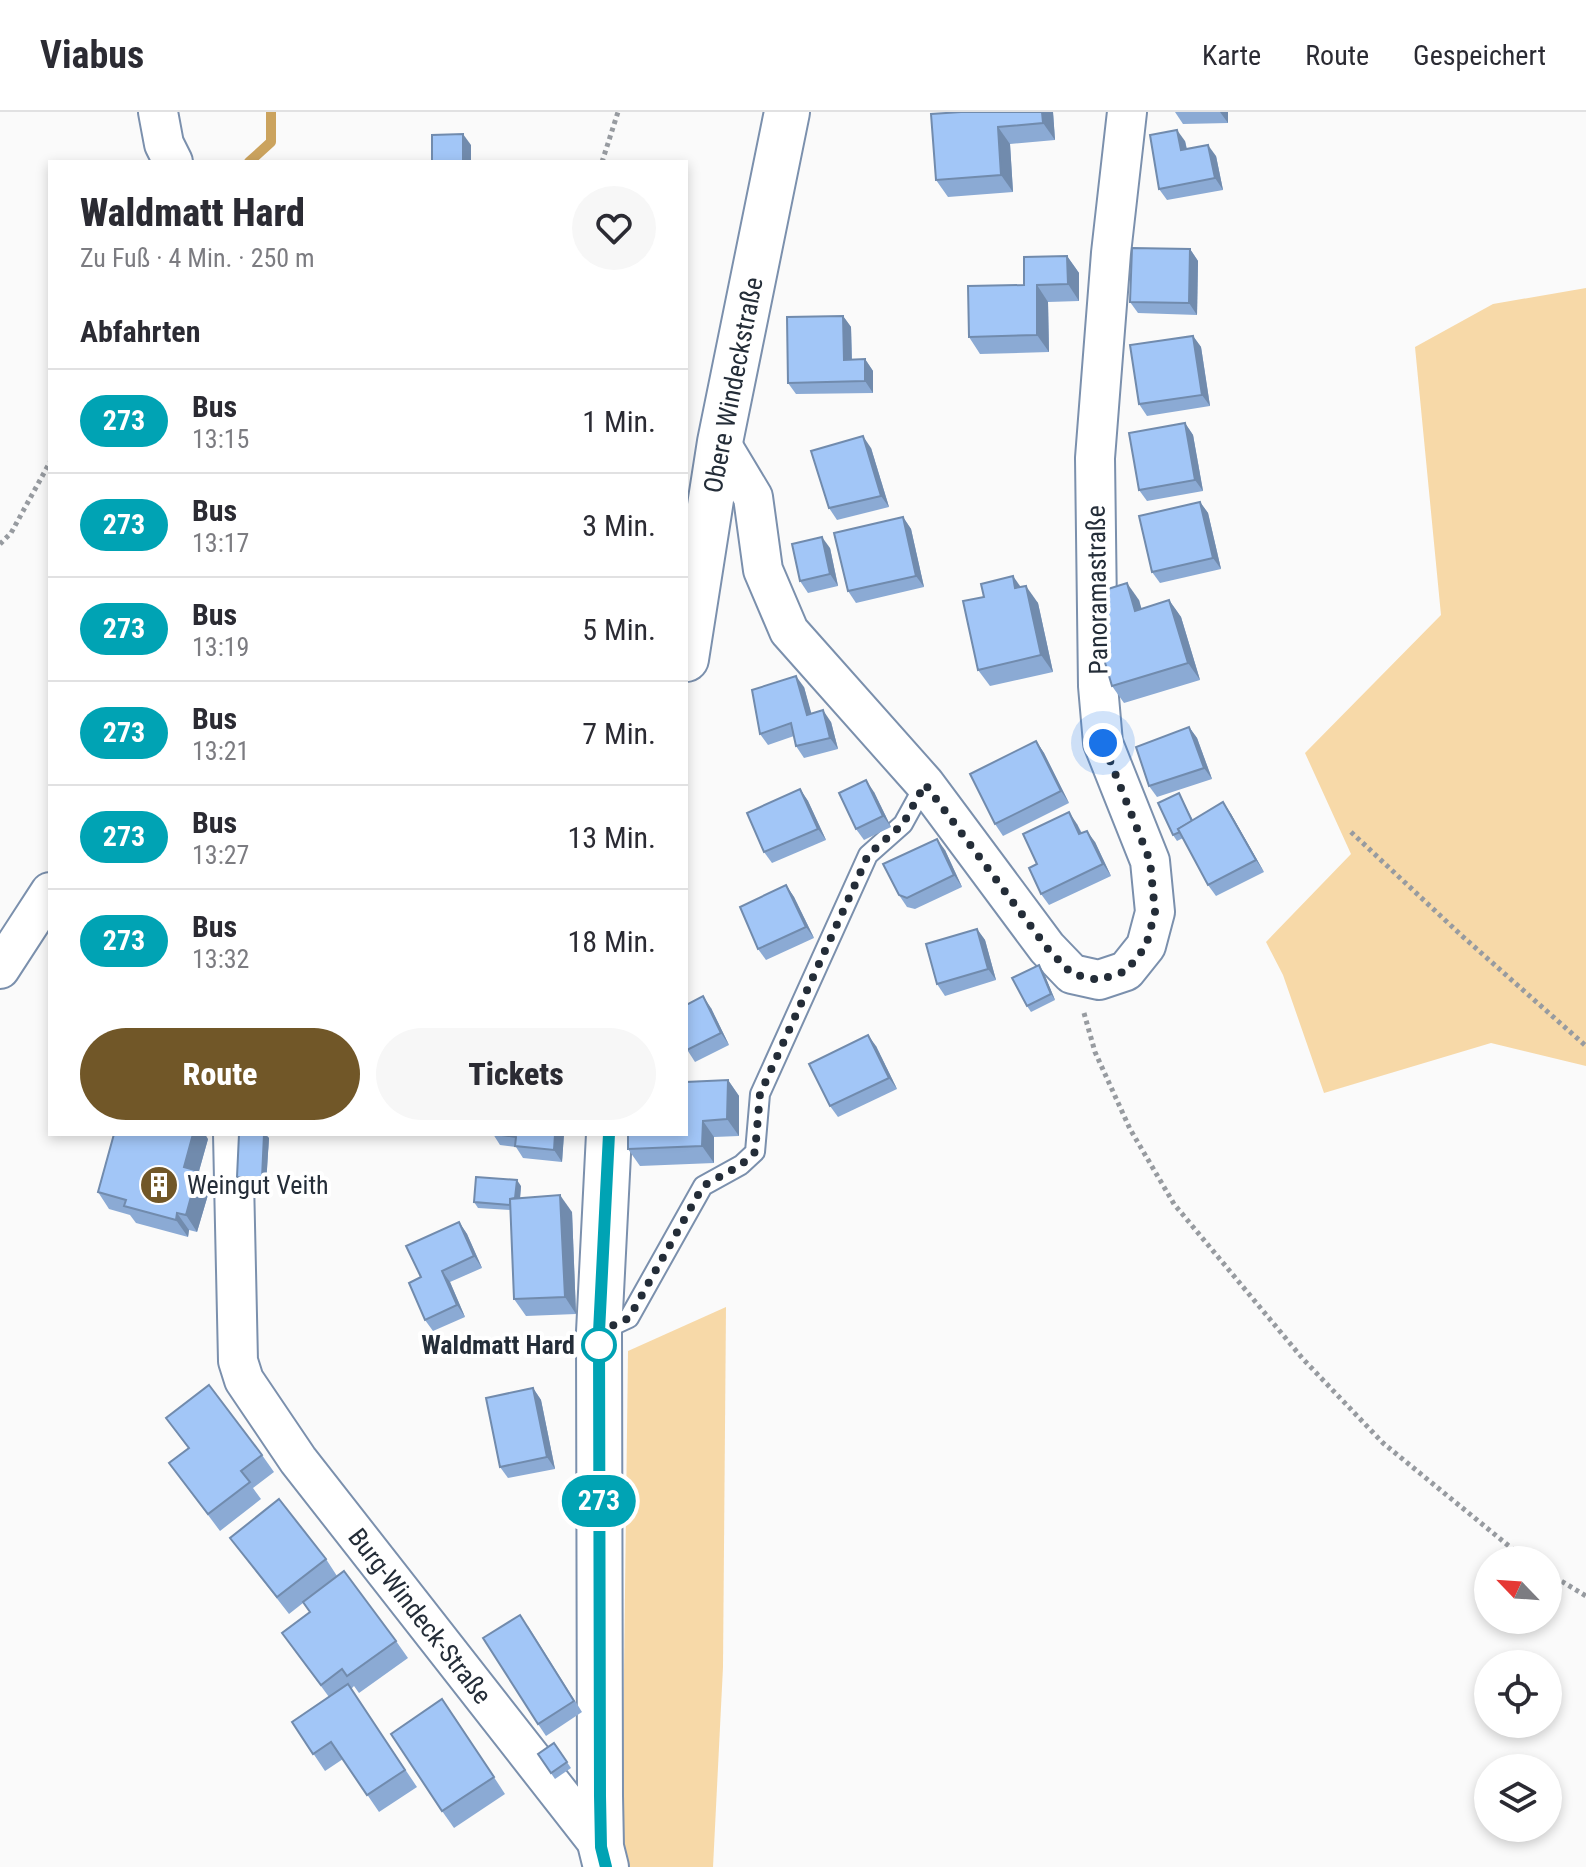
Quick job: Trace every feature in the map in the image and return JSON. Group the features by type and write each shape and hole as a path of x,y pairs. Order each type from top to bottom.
{"street":[{"path":"158,112 164,144 172,160"},
{"name":"Obere Windeckstraße","path":"688,646 720,442 787,112"},
{"name":"Panoramastraße","path":"720,442 753,497 763,570 789,631 925,784 1047,948 1072,974 1099,980 1126,971 1146,946 1155,912 1150,861 1103,743 1098,686 1095,458 1111,253 1127,112"},
{"path":"0,969 48,895"},
{"name":"Burg-Windeck-Straße","path":"233,1136 238,1361 244,1380 298,1460 604,1857"},
{"path":"604,1857 599,1332 609,1136"}],"lane":[{"path":"599,1332 629,1318 703,1186 741,1165 755,1152 760,1094 868,855 903,824 925,784"}],"path":[{"path":"603,160 618,112"},
{"path":"0,544 11,533 48,466"},
{"path":"1351,832 1586,1046"},
{"path":"1095,1052 1130,1129 1174,1204 1303,1359 1383,1443 1509,1546"},
{"path":"1562,1581 1586,1596"}],"shaded area":[{"path":"1586,288 1586,1066 1491,1043 1324,1093 1283,975 1266,942 1351,854 1305,753 1441,615 1415,347 1493,304"},
{"path":"726,1307 723,1667 713,1867 628,1867 622,1831 628,1351"}],"building":[{"path":"1042,112 1043,123 998,127 1001,175 936,180 931,114"},
{"path":"1177,130 1181,150 1208,145 1215,178 1159,189 1150,135"},
{"path":"463,134 463,160 432,160 432,135"},
{"path":"1132,248 1190,249 1189,303 1130,302"},
{"path":"1067,256 1068,284 1037,285 1037,335 969,337 968,286 1024,285 1024,257"},
{"path":"843,316 844,360 865,359 865,381 788,383 787,317"},
{"path":"1193,336 1202,395 1139,404 1130,345"},
{"path":"1185,423 1195,480 1139,490 1129,433"},
{"path":"863,436 881,496 829,508 811,451"},
{"path":"1200,502 1213,558 1152,572 1139,516"},
{"path":"903,517 916,576 848,591 834,533"},
{"path":"822,537 830,574 800,581 792,544"},
{"path":"1013,576 1015,588 1026,586 1041,655 978,670 963,601 984,597 981,584"},
{"path":"1127,583 1135,611 1169,600 1188,663 1112,686 1095,629 1102,627 1092,594"},
{"path":"796,676 807,715 823,710 830,738 796,746 791,723 760,734 752,690"},
{"path":"1189,727 1204,768 1149,786 1136,747"},
{"path":"1036,741 1061,791 995,824 970,774"},
{"path":"866,780 883,816 856,829 839,793"},
{"path":"800,789 818,829 764,852 747,813"},
{"path":"1179,793 1192,821 1173,835 1158,803"},
{"path":"1223,802 1256,860 1208,885 1178,829"},
{"path":"1069,812 1079,834 1087,831 1103,864 1041,894 1029,868 1037,864 1023,834"},
{"path":"937,839 954,875 907,898 899,895 883,864"},
{"path":"786,885 806,927 758,949 740,907"},
{"path":"977,929 988,969 937,984 926,944"},
{"path":"1039,965 1051,994 1027,1006 1012,978"},
{"path":"703,996 721,1033 688,1050 688,1004"},
{"path":"868,1035 889,1078 830,1106 809,1064"},
{"path":"728,1080 727,1119 703,1121 702,1146 628,1149 628,1136 688,1136 688,1082"},
{"name":"Weingut Veith","path":"113,1136 192,1136 184,1167 198,1171 186,1215 177,1213 176,1220 124,1206 126,1200 98,1192"},
{"path":"239,1136 264,1136 262,1178 237,1177"},
{"path":"509,1136 555,1136 554,1150 515,1146 516,1137"},
{"path":"476,1177 517,1180 515,1198 510,1199 510,1205 474,1202"},
{"path":"560,1195 565,1297 514,1299 510,1199"},
{"path":"459,1222 474,1256 442,1271 457,1305 425,1320 409,1283 421,1277 406,1246"},
{"path":"209,1385 262,1455 241,1471 250,1482 208,1514 169,1463 189,1448 166,1418"},
{"path":"533,1388 547,1457 500,1467 486,1398"},
{"path":"279,1499 326,1559 277,1597 230,1538"},
{"path":"344,1571 396,1641 347,1676 342,1669 321,1685 282,1633 310,1612 303,1602"},
{"path":"520,1615 574,1701 538,1724 483,1638"},
{"path":"348,1684 405,1770 367,1795 331,1742 313,1754 292,1722"},
{"path":"442,1699 494,1777 442,1811 391,1734"},
{"path":"554,1743 567,1762 551,1773 538,1754"}],"waterway":[{"path":"251,160 271,142 271,112"}],"bus line":[{"name":"273","path":"606,1867 601,1847 600,1796 599,1332 609,1136"}],"place":[{"name":"Weingut Veith","path":"159,1185"},
{"name":"Waldmatt Hard","path":"599,1345"}],"route":[{"path":"599,1345 599,1332 629,1318 703,1186 741,1165 755,1152 760,1094 868,855 903,824 925,784 1047,948 1072,974 1099,980 1126,971 1146,946 1155,912 1150,861 1103,743"}]}
